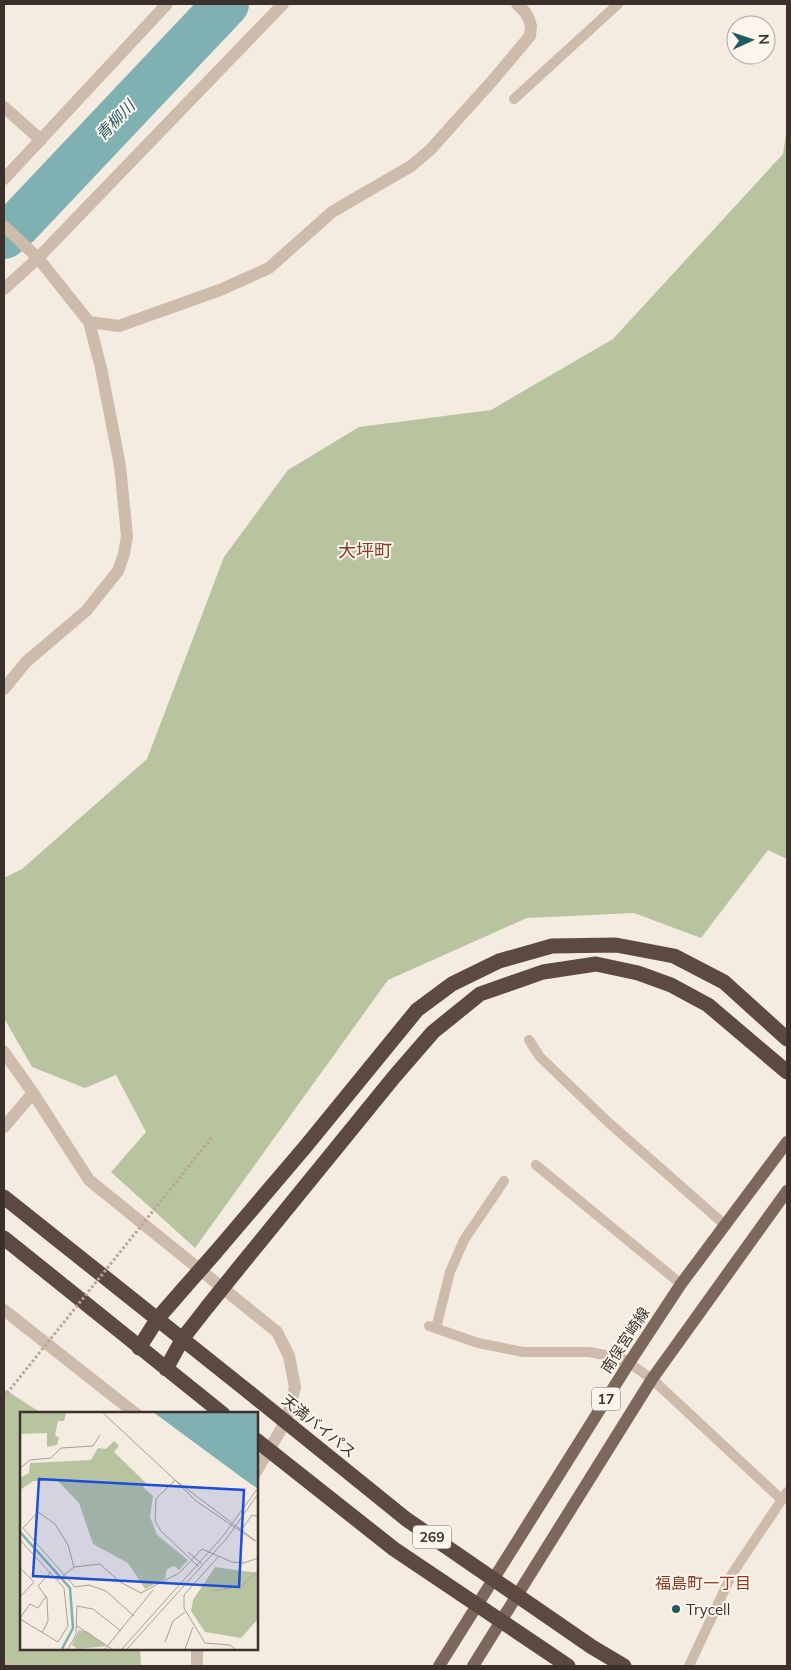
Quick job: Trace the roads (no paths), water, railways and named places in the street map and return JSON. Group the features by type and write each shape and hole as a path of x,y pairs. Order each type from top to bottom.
{"highway":[{"path":"139,1348 158,1318 306,1146 417,1010 452,984 499,961 552,946 616,945 674,956 724,982 787,1039"},
{"path":"166,1369 183,1338 394,1077 433,1032 480,994 543,972 596,964 638,973 671,985 708,1005 787,1072"},
{"name":"天満バイパス","path":"4,1197 183,1338 406,1519 592,1647 624,1666"},
{"path":"4,1238 220,1412"},
{"name":"269","path":"258,1442 394,1549 568,1666"}],"main road":[{"name":"南俣宮崎線","path":"439,1666 629,1363 681,1284 787,1142"},
{"name":"17","path":"474,1666 652,1379 787,1191"}],"street":[{"path":"4,179 167,4"},
{"path":"4,289 38,258 283,4"},
{"path":"89,322 119,326 220,290 269,268 332,212 411,166 430,150 530,36 531,26 529,19 517,4"},
{"path":"4,107 41,140"},
{"path":"4,226 38,258 89,322 120,466 127,536 118,572 86,611 26,662 4,689"},
{"path":"4,1052 89,1180 277,1332 289,1356 296,1387 286,1421 258,1469"},
{"path":"4,1127 33,1093"},
{"path":"4,1310 133,1412"},
{"path":"616,1358 629,1363"},
{"path":"197,1650 198,1666"}],"lane":[{"path":"514,99 618,4"},
{"path":"529,1040 540,1057 601,1115 725,1225"},
{"path":"536,1165 681,1284"},
{"path":"504,1181 461,1248 450,1272 433,1327 478,1343 523,1352 589,1352 616,1358"},
{"path":"629,1363 652,1379 785,1496 732,1574 689,1666"}],"waterway":[{"name":"青柳川","path":"4,236 19,223 226,4"}],"place":[{"name":"Trycell","path":"676,1609"}],"district":[{"name":"大坪町","path":"365,550"},
{"name":"福島町一丁目","path":"703,1583"}]}
